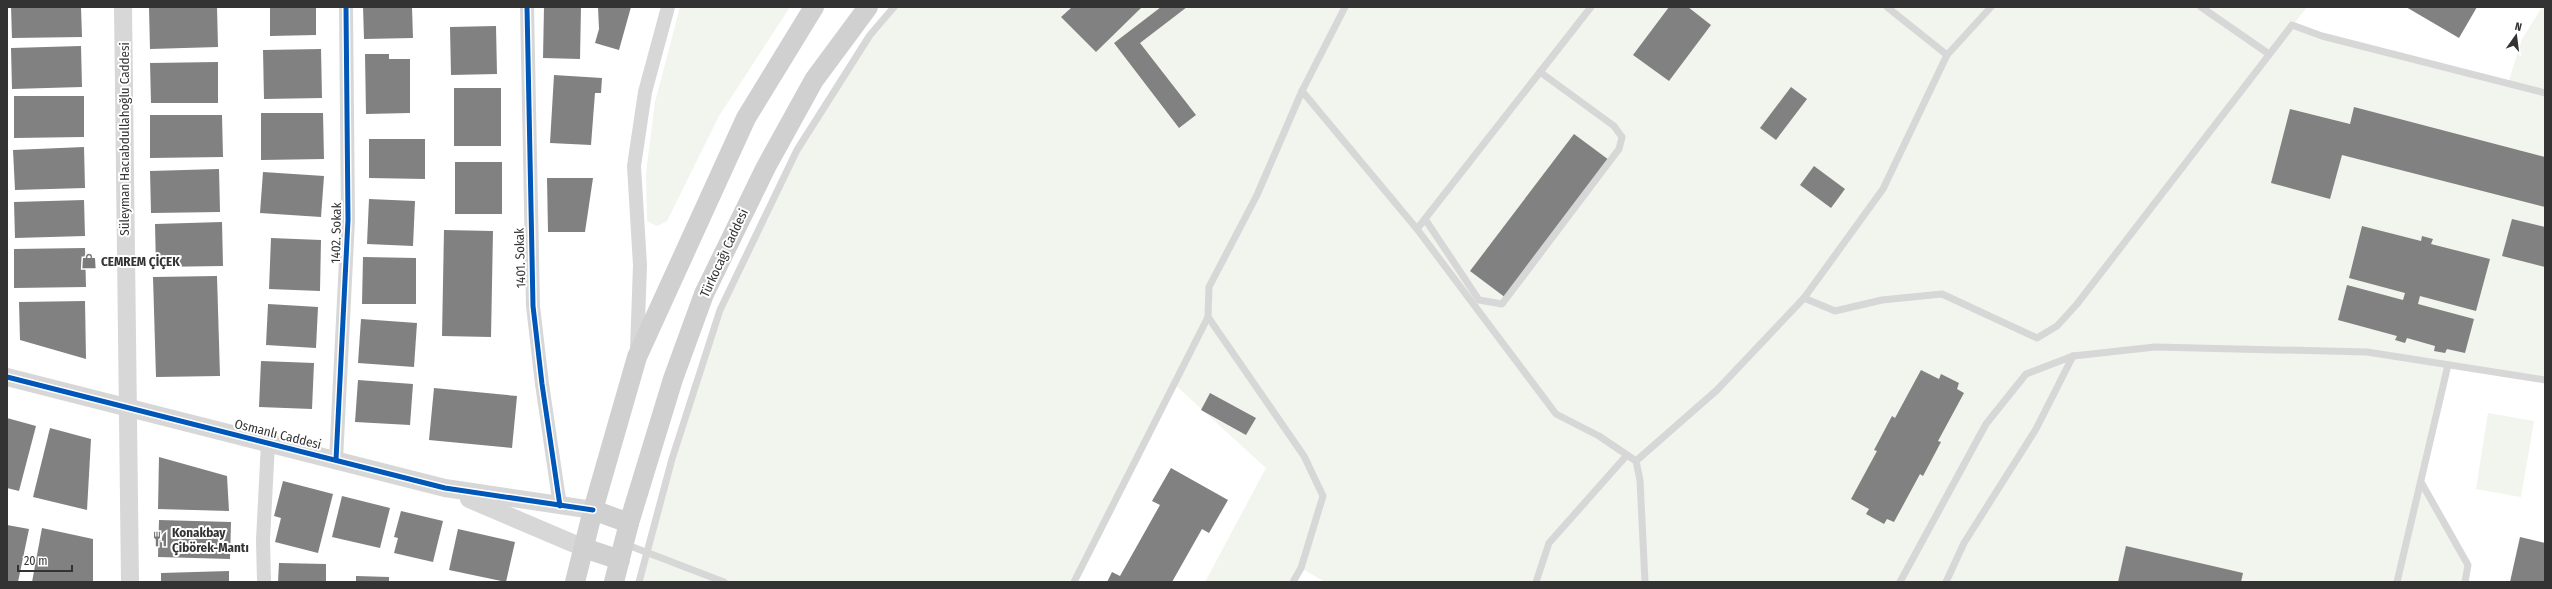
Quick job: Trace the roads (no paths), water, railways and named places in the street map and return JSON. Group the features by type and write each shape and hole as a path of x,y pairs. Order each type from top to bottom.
{"main road":[{"path":"575,582 593,510 637,357 746,118 814,7"},
{"name":"Türkocağı Caddesi","path":"622,552 629,523 673,379 704,294 766,166 814,80 868,7"},
{"path":"593,510 629,523"},
{"path":"584,548 622,552 614,582"}],"street":[{"name":"Süleyman Hacıabdullahoğlu Caddesi","path":"123,7 126,407 130,582"},
{"name":"1402. Sokak","path":"336,460 348,220 346,7"},
{"name":"1401. Sokak","path":"527,7 533,306 542,384 560,506"},
{"path":"637,357 640,265 634,166 645,92 668,7"},
{"name":"Osmanlı Caddesi","path":"7,377 445,488 593,510"},
{"path":"264,582 263,540 268,443"},
{"name":"Osmanlı Caddesi","path":"445,488 584,548"}],"lane":[{"path":"639,582 672,459 720,310 797,150 870,35 894,7"},
{"path":"1074,582 1208,317 1209,287 1257,195 1302,92 1345,7"},
{"path":"1417,229 1591,7"},
{"path":"1886,7 1946,55"},
{"path":"1636,461 1717,390 1804,298 1883,188 1946,55 1991,7"},
{"path":"2201,7 2269,54"},
{"path":"1804,298 1835,311 1882,300 1942,294 2037,338 2056,326 2077,304 2292,25 2322,36 2545,94"},
{"path":"1425,219 1479,300 1502,304 1619,149 1622,137 1614,126 1540,72"},
{"path":"1302,92 1417,229 1556,414 1599,436 1636,461 1640,480 1645,582"},
{"path":"1208,317 1304,456 1323,496 1301,568 1293,582"},
{"path":"1900,582 1986,424 2026,374 2073,356 2155,347 2367,352 2545,380"},
{"path":"1946,582 1964,543 2036,430 2073,356"},
{"path":"2398,582 2448,365"},
{"path":"1536,582 1550,543 1627,455"},
{"path":"2421,482 2468,565 2465,582"},
{"path":"622,552 647,552 724,582"}],"place":[{"name":"CEMREM ÇİÇEK","path":"89,261"},
{"name":"Konakbay Çibörek-Mantı","path":"160,539"}]}
